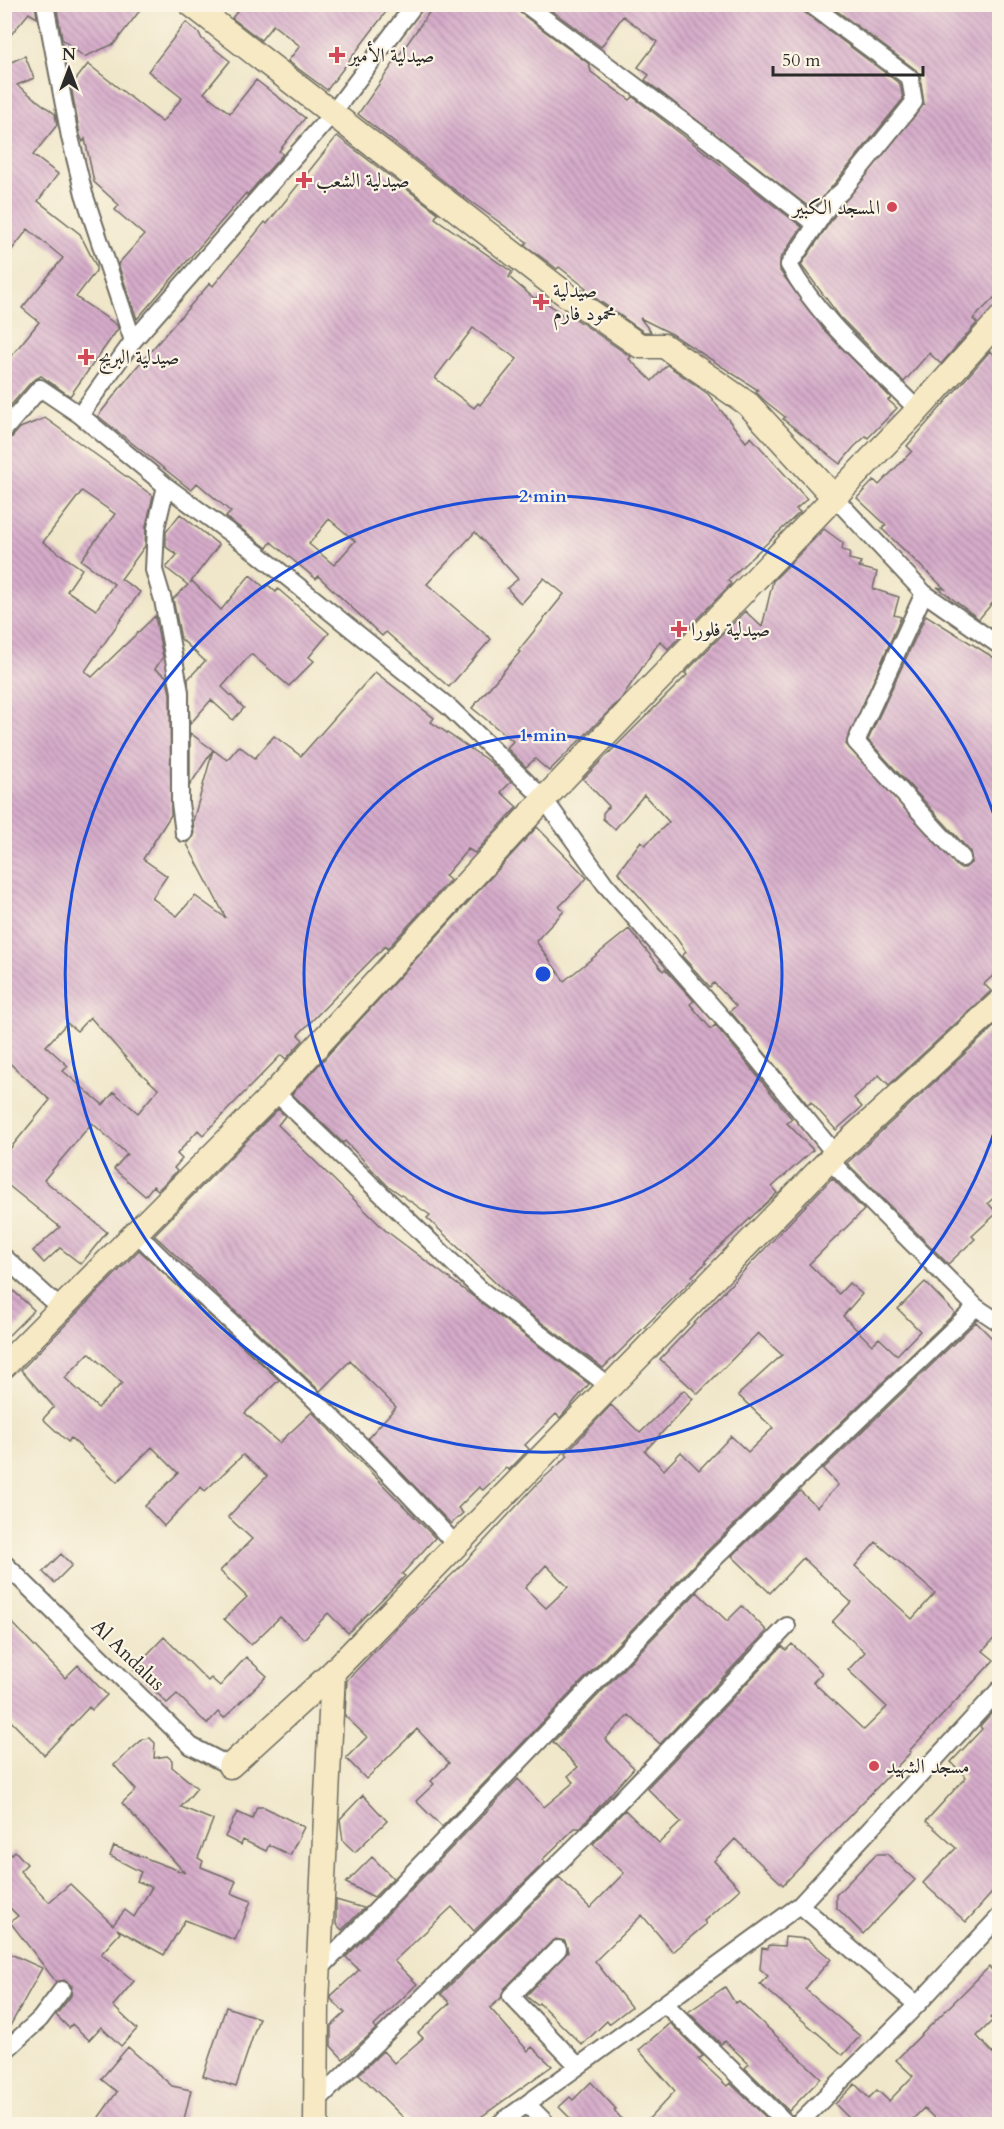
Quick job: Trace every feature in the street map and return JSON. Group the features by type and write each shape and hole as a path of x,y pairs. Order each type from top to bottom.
{"street":[{"path":"45,4 70,137 84,194 134,341"},
{"path":"191,4 567,296 640,346 664,346 748,404 924,593 999,646"},
{"path":"80,415 134,341 332,114 415,4"},
{"path":"525,4 708,140 816,225"},
{"path":"810,4 910,78 914,102 833,199 789,265 800,285 825,315 918,410"},
{"path":"4,1366 275,1092 544,799 918,410 999,319"},
{"path":"4,430 40,387 80,415 166,486 257,553 450,708 544,799 605,884 746,1045 835,1154 837,1167 976,1307 999,1323"},
{"path":"166,486 156,528 154,570 163,600 180,692 180,803 184,833"},
{"path":"924,593 856,742 962,858"},
{"path":"230,1766 333,1672 835,1154 999,1002"},
{"path":"275,1092 481,1290 609,1386"},
{"path":"137,1233 172,1270 265,1353 388,1471 455,1544"},
{"path":"4,1257 60,1308"},
{"path":"319,1970 716,1557 976,1307"},
{"name":"Al Andalus","path":"4,1563 191,1746 230,1766"},
{"path":"316,2113 787,1626"},
{"path":"316,2113 319,1970 333,1672"},
{"path":"499,2124 666,2005 800,1905 999,1689"},
{"path":"800,1905 917,2005"},
{"path":"798,2124 998,1920"},
{"path":"558,1949 511,1996 578,2066"},
{"path":"4,2052 40,2019 62,1990"},
{"path":"666,2005 787,2124"},
{"path":"528,2104 547,2124"}],"building":[{"path":"13,4 35,4 37,18 29,13 4,43 4,15"},
{"path":"56,4 145,4 114,44 84,57 62,39"},
{"path":"243,4 392,4 327,90 288,61 300,46 273,25 261,40 232,18"},
{"path":"435,4 515,4 519,12 589,64 591,72 630,100 633,97 802,227 780,259 780,271 824,330 891,398 888,400 897,408 868,438 866,436 854,447 840,464 783,419 785,417 756,392 758,390 672,334 640,318 651,332 644,332 584,290 586,288 559,267 557,269 525,245 527,242 456,191 358,114"},
{"path":"543,4 800,4 804,12 900,84 903,99 813,210 645,80 649,75 638,67 657,42 623,16 601,47"},
{"path":"828,4 999,4 999,293 973,319 977,323 941,364 929,353 904,382 840,317 801,265 841,206 924,104 920,76 916,70"},
{"path":"186,22 199,33 202,39 230,61 204,93 230,113 256,80 305,118 279,151 283,154 247,195 246,193 137,319 118,264 144,235 115,210 119,205 94,182 85,139 83,142 80,135 71,86 88,64 162,122 182,98 148,71"},
{"path":"25,56 34,78 17,85 55,114 57,125 33,155 58,174 38,201 80,234 96,266 96,271 76,297 117,325 118,329 70,396 41,376 32,381 4,413 4,365 39,322 22,308 63,258 28,229 4,260 4,65"},
{"path":"337,136 438,213 435,218 512,272 509,277 535,299 538,296 564,316 567,313 631,357 629,359 652,381 667,365 708,394 746,442 751,437 807,499 796,509 800,512 728,580 731,584 668,649 660,641 621,699 549,771 535,759 526,767 507,748 513,741 472,708 520,652 518,651 564,594 544,578 521,604 507,588 518,579 475,532 427,584 491,639 449,687 386,632 382,636 318,576 316,579 271,542 267,548 226,517 231,512 197,483 191,490 98,416 135,369 210,283 213,286 265,222 267,224","holes":["473,328 517,359 480,405 478,403 474,408 435,378","329,519 355,541 334,565 309,544"]},
{"path":"990,351 999,359 999,595 979,619 937,587 945,589 882,529 886,525 857,498 874,480 879,485 912,451 907,446"},
{"path":"45,418 153,496 146,526 145,546 121,579 140,592 85,671 92,677 155,616 163,657 155,669 166,676 170,693 171,815 143,859 167,876 152,898 177,916 195,896 226,918 187,844 194,836 193,821 213,750 190,785 190,733 227,760 239,746 255,758 274,736 301,756 375,672 434,718 431,722 490,762 511,782 501,792 517,807 475,853 468,849 445,876 450,880 387,949 385,946 298,1035 303,1040 286,1059 281,1055 203,1135 198,1130 177,1154 182,1159 174,1168 177,1171 158,1190 153,1186 145,1196 114,1169 127,1154 92,1123 44,1180 107,1232 81,1264 60,1248 44,1263 33,1251 60,1227 4,1182 4,1156 50,1100 4,1058 4,440 12,437 20,428","holes":["82,491 115,514 81,560 114,584 96,610 67,591 82,569 43,542","90,1017 133,1066 158,1089 138,1113 114,1092 103,1105 63,1071 68,1066 46,1046 67,1023 77,1031"]},
{"path":"180,514 219,545 190,583 192,581 221,610 250,575 265,588 268,585 276,592 278,589 329,633 309,657 314,661 289,686 251,654 222,687 244,708 233,720 211,700 190,724 188,679 205,661 181,639 173,599 188,585 166,568 177,555 166,547 166,532"},
{"path":"824,529 843,543 842,550 850,552 849,559 861,562 859,567 877,572 873,589 899,597 894,615 901,617 846,744 959,868 965,868 972,862 970,851 868,740 926,615 999,661 999,970 984,984 991,991 889,1085 879,1075 854,1098 862,1107 836,1130 811,1102 808,1105 730,1011 736,1006 714,983 710,987 682,956 686,952 677,939 618,872 641,841 645,845 669,822 644,795 615,829 603,819 603,813 609,806 583,779 687,675 685,673 745,611 762,627 773,581"},
{"path":"537,827 587,878 559,907 564,911 536,941 564,981 629,929 663,971 665,969 694,1001 690,1004 711,1029 715,1025 738,1052 792,1119 787,1123 813,1150 772,1187 777,1193 705,1261 706,1263 692,1276 694,1278 603,1368 522,1308 427,1218 430,1215 387,1185 345,1141 343,1143 292,1094"},
{"path":"999,1022 999,1193 988,1203 997,1213 972,1236 975,1239 948,1264 847,1163"},
{"path":"278,1109 285,1116 278,1125 385,1230 589,1384 560,1418 556,1414 525,1445 529,1449 509,1470 506,1468 483,1490 479,1487 458,1508 463,1513 451,1524 368,1438 396,1407 350,1361 320,1391 154,1235"},
{"path":"832,1178 864,1210 809,1264 839,1294 849,1283 862,1294 843,1316 872,1345 879,1338 897,1355 920,1331 898,1309 925,1282 955,1313 709,1549 442,1827 416,1801 434,1784 431,1781 449,1763 417,1729 366,1779 346,1758 367,1737 345,1716 347,1680 409,1615 461,1566 537,1484 568,1456 566,1453 611,1405 640,1433 684,1390 693,1399 645,1451 664,1470 681,1452 699,1470 731,1436 748,1452 773,1428 738,1395 782,1355 758,1333 698,1394 660,1359","holes":["546,1565 568,1587 546,1608 525,1588"]},
{"path":"139,1250 279,1380 245,1413 279,1443 312,1412 435,1538 402,1574 405,1576 348,1633 328,1613 304,1639 280,1617 251,1645 224,1619 247,1597 220,1571 252,1539 228,1517 267,1476 243,1455 205,1491 201,1487 164,1526 145,1506 178,1473 152,1447 117,1482 71,1438 68,1442 43,1419 54,1407 21,1370","holes":["89,1353 122,1383 98,1408 65,1378"]},
{"path":"4,1282 34,1310 4,1340"},
{"path":"976,1322 999,1345 999,1633 983,1651 994,1660 909,1751 911,1752 783,1885 735,1839 714,1861 740,1889 704,1921 706,1924 673,1952 642,1915 595,1961 631,2007 609,2024 607,2021 582,2045 539,2003 537,2005 526,1996 568,1952 565,1941 556,1939 551,1942 504,1989 501,1998 490,2008 528,2051 532,2047 552,2066 471,2124 410,2124 359,2074 383,2051 394,2063 423,2038 418,2033 450,2003 441,1994 559,1877 590,1908 624,1873 593,1844 625,1810 659,1843 681,1822 647,1788 782,1646 786,1650 792,1644 822,1673 813,1682 864,1730 887,1707 848,1670 865,1652 832,1622 851,1602 803,1558 770,1593 732,1556 800,1491 817,1507 838,1485 823,1469","holes":["876,1542 935,1593 912,1619 855,1566"]},
{"path":"61,1554 72,1565 54,1583 43,1572"},
{"path":"697,1592 727,1621 742,1606 767,1631 660,1744 629,1715 605,1739 634,1768 580,1828 575,1828 542,1860 545,1862 474,1931 452,1907 394,1961 417,1984 374,2026 376,2029 343,2059 331,2046 331,2026 345,2013 331,1999 332,1995 359,1970 346,1957 518,1779 544,1807 574,1782 568,1776 578,1767 553,1742"},
{"path":"4,1614 65,1678 78,1665 107,1695 92,1710 89,1707 44,1755 4,1714"},
{"path":"164,1637 208,1681 211,1678 220,1686 246,1657 267,1676 224,1718 218,1712 207,1724 177,1694 167,1703 133,1669"},
{"path":"999,1705 999,1885 966,1922 923,1883 956,1848 926,1821 966,1777 951,1762 982,1729 980,1726"},
{"path":"150,1738 155,1743 154,1758 167,1756 172,1760 172,1767 197,1788 181,1807 213,1820 198,1858 203,1861 201,1867 236,1881 231,1893 251,1901 235,1940 185,1920 164,1955 117,1929 120,1933 101,1954 134,1981 113,2006 137,2029 121,2046 101,2027 89,2040 72,2024 69,2028 56,2015 71,1996 72,1986 64,1980 56,1982 10,1922 18,1916 4,1902 4,1854 8,1858 15,1851 27,1864 20,1871 49,1902 70,1884 113,1925 125,1910 134,1917 152,1887 137,1881 141,1872 110,1856 114,1846 185,1873 122,1803 136,1790 114,1765 143,1739"},
{"path":"363,1795 387,1821 355,1852 343,1841 340,1819"},
{"path":"257,1807 264,1807 304,1827 290,1855 269,1845 266,1851 243,1840 241,1845 225,1837 237,1812 252,1819"},
{"path":"876,1854 887,1854 915,1880 863,1934 836,1907 836,1895"},
{"path":"372,1857 393,1878 374,1897 346,1883"},
{"path":"336,1900 364,1908 342,1930 336,1924"},
{"path":"785,1937 807,1939 831,1959 805,1989 860,2036 843,2055 760,1984 768,1976 760,1969 762,1948 768,1949 769,1945 784,1946"},
{"path":"4,1951 42,1968 4,2037"},
{"path":"989,1967 999,1977 999,2008 990,2018 993,2020 977,2036 999,2060 999,2112 986,2124 940,2124 924,2108 908,2124 855,2124 835,2104 855,2084 869,2098 877,2090 889,2101 913,2076 896,2060"},
{"path":"725,1987 735,2003 739,2001 821,2078 789,2111 745,2068 749,2064 725,2041 721,2044 688,2012"},
{"path":"226,2007 259,2018 236,2087 203,2076"},
{"path":"670,2023 703,2056 698,2059 727,2086 730,2083 773,2124 644,2124 675,2091 639,2050"},
{"path":"128,2047 172,2086 191,2090 183,2124 94,2124 117,2092 101,2079"},
{"path":"591,2082 616,2109 614,2110 626,2124 576,2124 559,2107 570,2097 573,2100"}],"place":[{"name":"صيدلية الأمير","path":"337,55"},
{"name":"صيدلية الشعب","path":"304,180"},
{"name":"المسجد الكبير","path":"892,207"},
{"name":"صيدلية محمود فارم","path":"541,302"},
{"name":"صيدلية البريج","path":"86,357"},
{"name":"صيدلية فلورا","path":"679,629"},
{"name":"مسجد الشهيد","path":"874,1766"}]}
